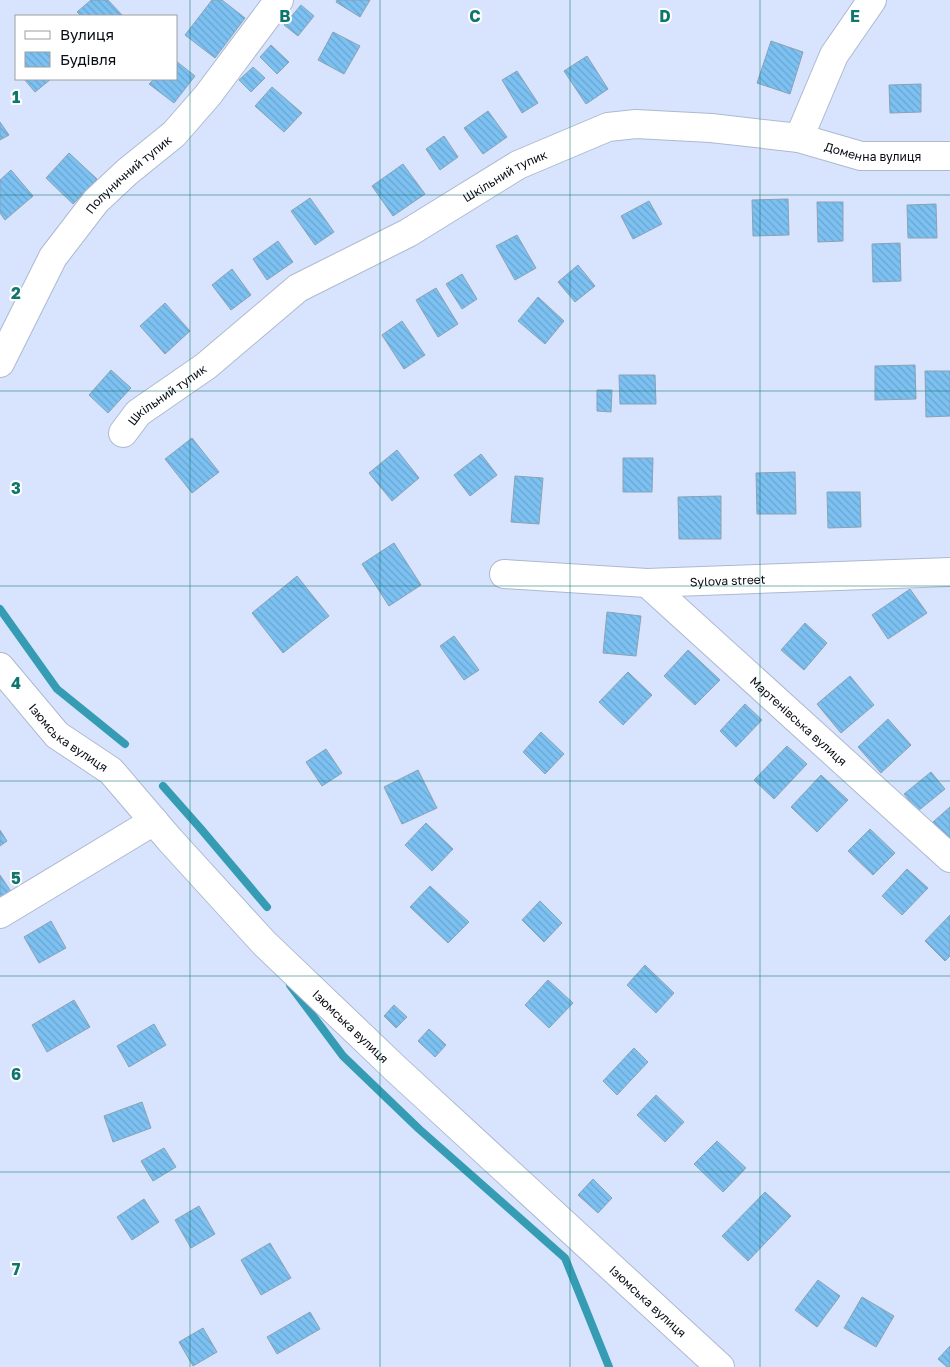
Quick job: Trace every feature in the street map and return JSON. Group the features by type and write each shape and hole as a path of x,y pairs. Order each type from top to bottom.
{"street":[{"name":"Полуничний тупик","path":"0,363 53,257 96,201 127,172 174,134 208,95 279,0"},
{"path":"799,138 834,55 872,0"},
{"name":"Шкільний тупик","path":"123,433 138,413 206,366 298,288 408,233 518,165 608,127 636,124 711,128 799,138"},
{"name":"Доменна вулиця","path":"799,138 861,156 950,156"},
{"name":"Sylova street","path":"504,574 648,584 950,572"},
{"name":"Мартенівська вулиця","path":"648,584 950,858"},
{"name":"Ізюмська вулиця","path":"0,667 57,735 111,771 264,943 404,1076 720,1367"},
{"path":"0,914 154,821"}],"building":[{"path":"91,0 108,0 122,15 80,15 77,12"},
{"path":"212,0 222,0 245,18 215,58 185,35"},
{"path":"337,0 370,0 360,17 336,2"},
{"path":"301,5 314,16 298,36 284,25"},
{"path":"333,32 360,46 344,74 318,60"},
{"path":"771,41 803,52 790,94 757,83"},
{"path":"271,45 289,62 277,74 260,57"},
{"path":"587,56 608,89 586,104 564,71"},
{"path":"178,63 195,76 174,103 149,84 153,80 178,80"},
{"path":"253,67 265,78 251,92 239,80"},
{"path":"517,71 538,103 522,113 502,80"},
{"path":"25,80 50,80 35,92"},
{"path":"921,84 921,112 890,113 889,85"},
{"path":"272,87 302,113 284,132 255,106"},
{"path":"488,111 507,137 483,154 464,128"},
{"path":"0,122 9,135 0,140"},
{"path":"444,136 458,157 440,170 426,149"},
{"path":"69,153 97,179 73,204 46,178"},
{"path":"403,164 425,194 393,216 372,186"},
{"path":"11,170 33,196 5,220 0,213 0,180"},
{"path":"310,198 334,232 315,245 291,211"},
{"path":"788,199 789,235 753,236 752,200"},
{"path":"649,201 662,224 633,239 621,216"},
{"path":"817,202 843,202 843,241 818,242"},
{"path":"936,204 937,238 908,238 907,205"},
{"path":"517,235 536,268 515,280 496,246"},
{"path":"278,241 293,262 267,280 253,259"},
{"path":"900,243 901,281 873,282 872,244"},
{"path":"578,265 595,286 575,302 558,282"},
{"path":"232,269 251,295 231,310 212,285"},
{"path":"462,274 477,299 462,309 446,284"},
{"path":"436,288 458,324 438,337 416,300"},
{"path":"538,297 564,321 545,344 518,321"},
{"path":"165,303 190,331 165,354 140,326"},
{"path":"402,321 425,355 404,369 382,335"},
{"path":"915,365 916,399 875,400 875,366"},
{"path":"111,370 131,388 108,413 89,395"},
{"path":"925,371 950,371 950,416 926,417"},
{"path":"619,375 655,375 656,404 620,404"},
{"path":"597,390 612,390 611,412 597,411"},
{"path":"192,438 219,472 192,493 165,459"},
{"path":"397,450 419,478 392,501 369,473"},
{"path":"481,454 497,475 470,496 454,475"},
{"path":"623,458 653,458 652,492 623,492"},
{"path":"795,472 796,514 757,514 756,473"},
{"path":"515,476 543,478 539,524 511,522"},
{"path":"827,492 860,492 861,527 828,528"},
{"path":"721,496 721,539 679,539 678,497"},
{"path":"394,543 421,585 389,606 362,564"},
{"path":"297,576 329,616 283,653 252,613"},
{"path":"910,589 927,613 888,639 872,615"},
{"path":"607,612 641,616 636,656 603,653"},
{"path":"805,623 827,643 804,670 781,650"},
{"path":"454,636 479,670 464,680 440,646"},
{"path":"688,650 720,680 695,705 664,676"},
{"path":"628,672 652,695 623,725 599,702"},
{"path":"850,676 874,705 841,733 817,704"},
{"path":"745,704 762,720 736,747 720,731"},
{"path":"888,719 911,745 881,773 858,747"},
{"path":"541,732 564,754 545,774 523,752"},
{"path":"787,746 807,764 774,799 754,780"},
{"path":"326,749 342,773 322,786 306,762"},
{"path":"418,770 437,808 402,824 384,787"},
{"path":"931,772 945,789 918,811 904,794"},
{"path":"821,775 848,800 817,832 791,807"},
{"path":"950,807 950,842 933,822"},
{"path":"426,823 453,849 432,871 405,845"},
{"path":"870,829 895,853 873,875 848,851"},
{"path":"0,830 7,841 0,846"},
{"path":"907,869 928,888 902,915 882,896"},
{"path":"0,875 12,893 0,901"},
{"path":"430,886 469,922 448,943 410,907"},
{"path":"540,901 562,923 544,942 522,920"},
{"path":"950,915 950,956 945,961 925,941"},
{"path":"51,921 66,948 39,963 24,937"},
{"path":"645,965 674,993 656,1013 627,985"},
{"path":"548,980 573,1003 549,1028 525,1005"},
{"path":"74,1000 90,1027 47,1052 32,1025"},
{"path":"394,1005 407,1017 396,1028 384,1016"},
{"path":"154,1024 166,1045 129,1067 117,1046"},
{"path":"429,1029 446,1045 435,1057 418,1041"},
{"path":"634,1048 648,1062 617,1095 603,1081"},
{"path":"656,1095 684,1122 665,1142 637,1115"},
{"path":"142,1102 151,1128 113,1142 104,1116"},
{"path":"717,1141 746,1168 723,1192 694,1164"},
{"path":"164,1148 176,1167 153,1181 141,1161"},
{"path":"593,1179 612,1198 598,1213 578,1195"},
{"path":"765,1192 791,1216 748,1261 722,1236"},
{"path":"144,1199 159,1222 132,1240 117,1217"},
{"path":"199,1206 215,1234 191,1248 175,1220"},
{"path":"270,1243 291,1278 261,1295 241,1260"},
{"path":"818,1280 840,1296 817,1327 795,1310"},
{"path":"862,1297 894,1316 876,1347 844,1328"},
{"path":"310,1312 320,1329 277,1354 267,1337"},
{"path":"203,1328 217,1352 193,1366 179,1342"},
{"path":"950,1346 950,1367 947,1367 938,1359"}],"waterway":[{"path":"0,609 57,689 125,744"},
{"path":"163,786 267,907"},
{"path":"290,985 343,1056 419,1129 565,1258 609,1367"}]}
